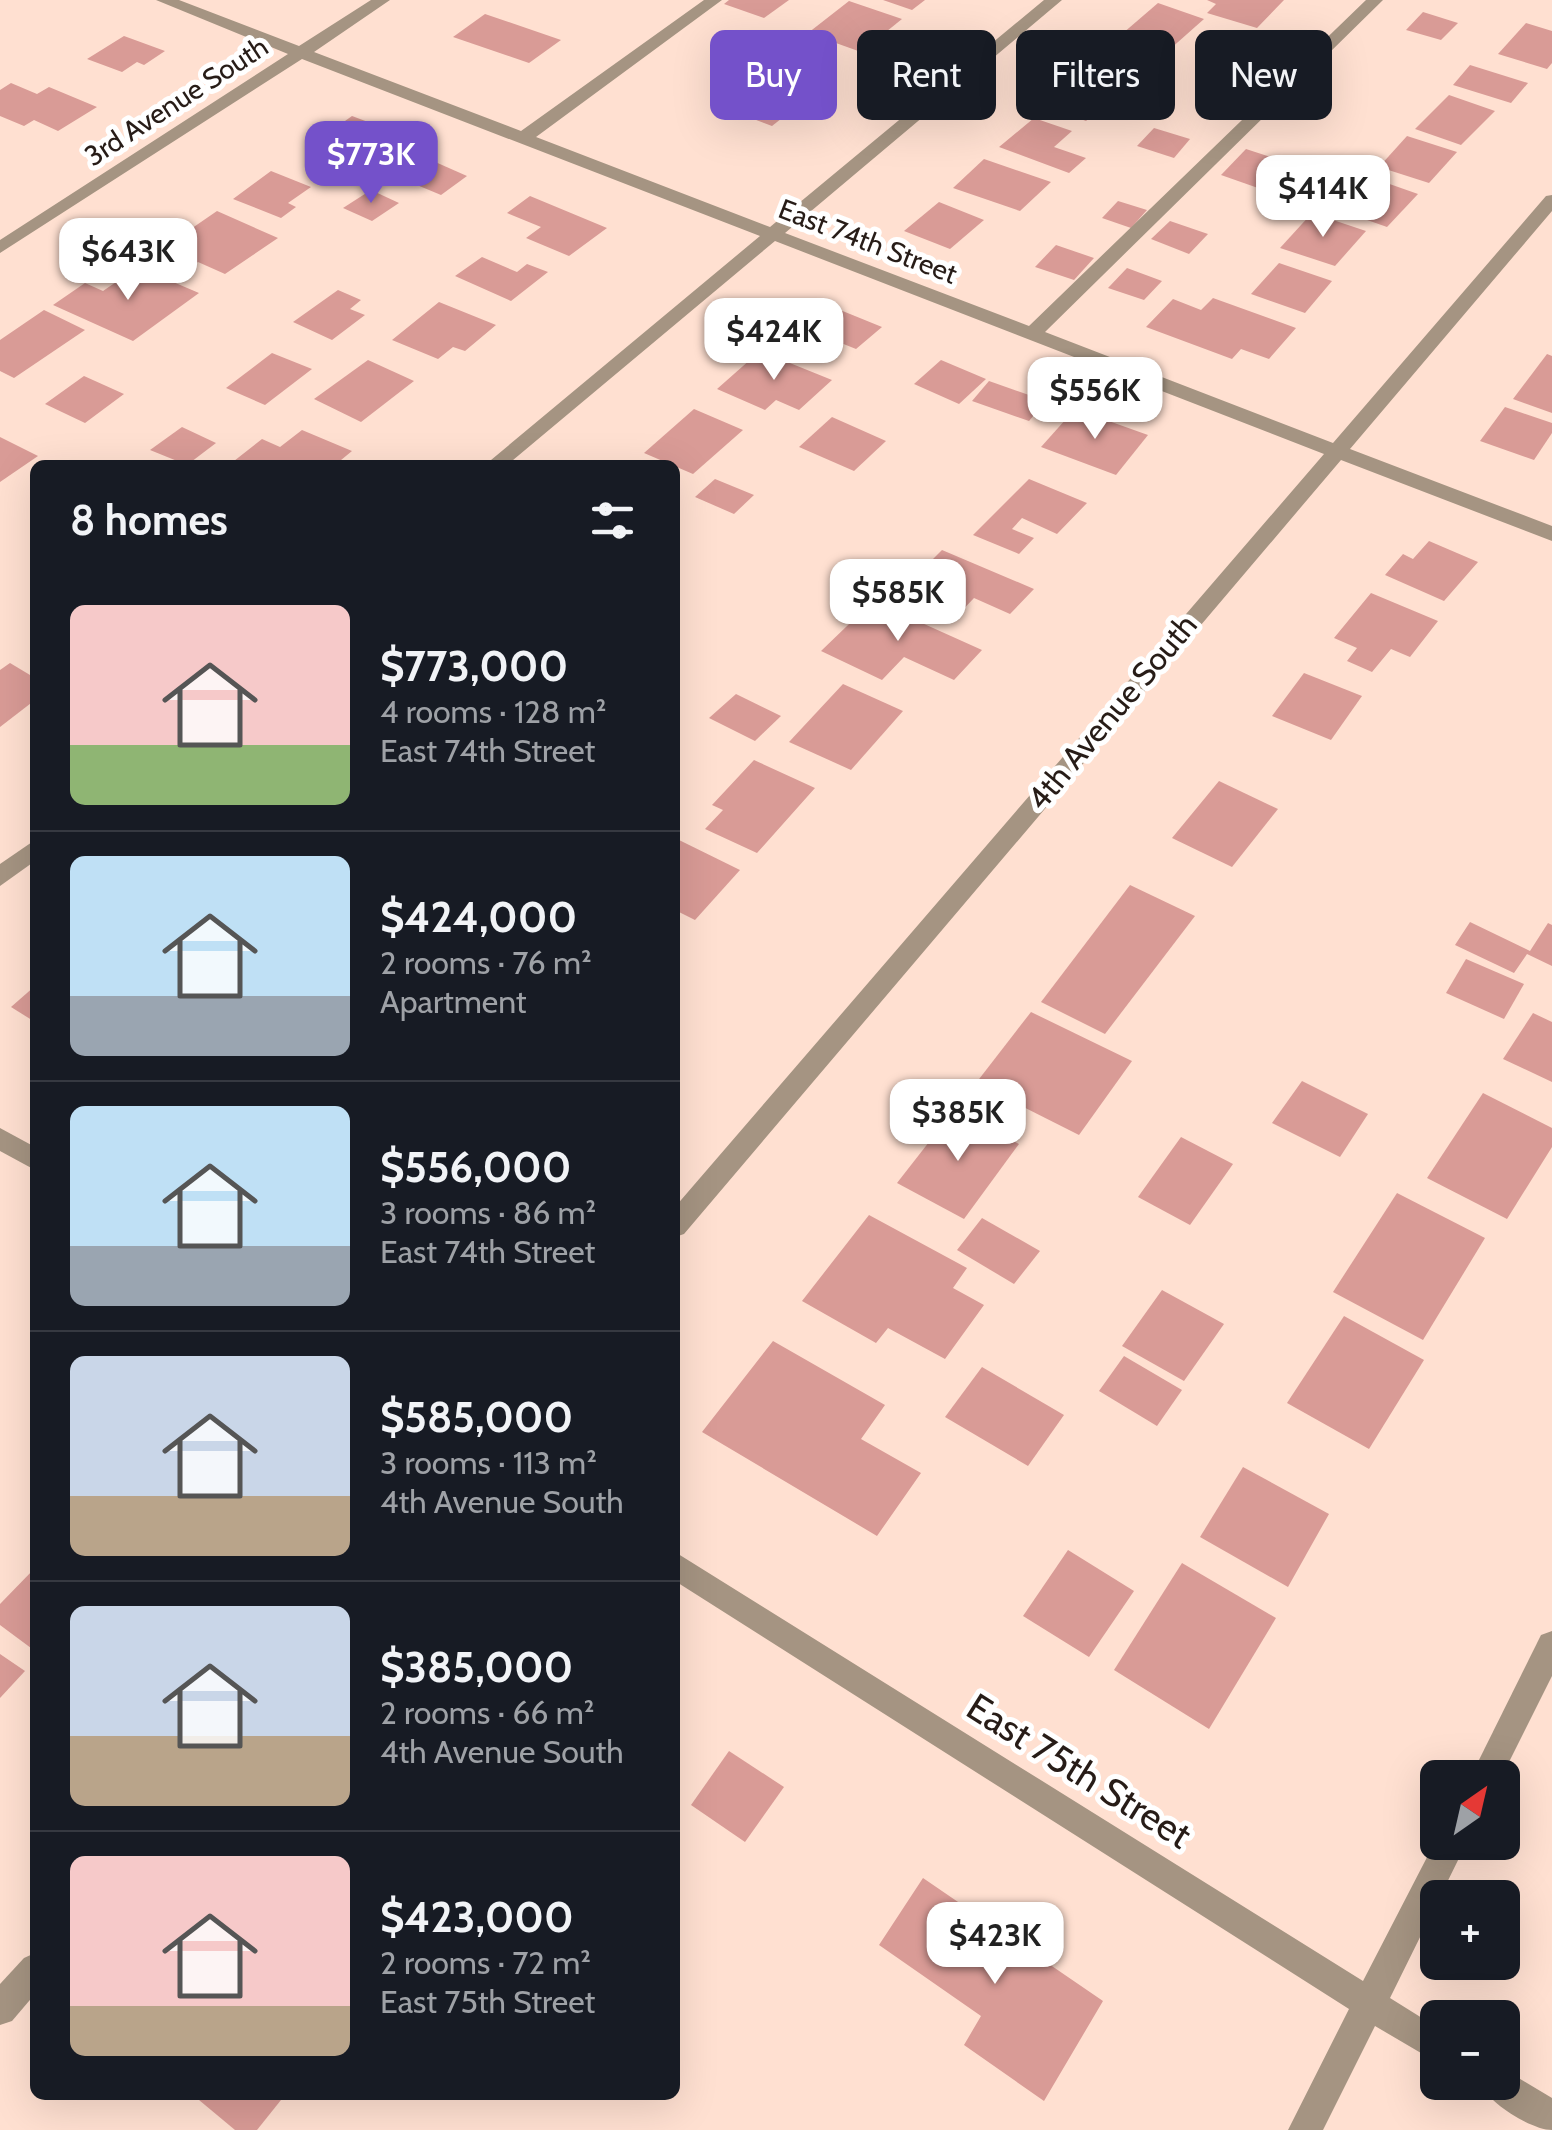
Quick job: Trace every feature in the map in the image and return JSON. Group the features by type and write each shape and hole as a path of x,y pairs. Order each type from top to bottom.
{"street":[{"name":"East 74th Street","path":"164,0 1552,534"},
{"name":"3rd Avenue South","path":"0,248 382,0"},
{"path":"522,138 714,0"},
{"path":"501,460 1054,0"},
{"path":"1032,334 1375,0"},
{"name":"4th Avenue South","path":"680,1220 1334,450 1552,200"},
{"path":"0,877 30,852"},
{"path":"0,1138 30,1157"},
{"name":"East 75th Street","path":"680,1569 1420,2036"},
{"path":"1493,1760 1552,1645"},
{"path":"1305,2130 1443,1860"},
{"path":"0,2009 30,1974"},
{"path":"1520,2097 1552,2116"}],"building":[{"path":"729,0 789,0 764,18 724,4"},
{"path":"883,0 925,0 912,10"},
{"path":"1207,0 1284,0 1257,28 1207,13 1216,4"},
{"path":"849,1 902,19 888,30 857,30 857,51 837,43 837,30 812,30"},
{"path":"1158,3 1204,19 1175,45 1175,30 1127,30"},
{"path":"1423,12 1458,23 1441,40 1406,30"},
{"path":"485,14 561,40 529,63 453,37"},
{"path":"1526,23 1552,31 1552,63 1547,69 1498,54"},
{"path":"124,36 165,51 144,65 137,62 122,72 87,59"},
{"path":"1470,65 1528,83 1511,103 1453,85"},
{"path":"11,83 37,94 49,87 97,107 58,131 34,120 24,126 0,116 0,90"},
{"path":"1449,95 1495,111 1461,145 1415,129"},
{"path":"352,116 408,137 373,162 317,141"},
{"path":"756,120 780,120 772,126"},
{"path":"1032,120 1040,120 1072,131 1054,147 1086,158 1069,173 999,147"},
{"path":"1154,128 1190,139 1174,158 1137,146"},
{"path":"1407,136 1457,152 1429,183 1379,167"},
{"path":"1246,149 1283,161 1258,188 1221,175"},
{"path":"984,159 1051,182 1020,211 953,188"},
{"path":"433,161 467,176 441,195 405,180"},
{"path":"271,171 311,187 288,203 296,207 281,218 233,199"},
{"path":"1364,175 1418,194 1387,227 1333,208"},
{"path":"371,190 399,203 372,221 343,208"},
{"path":"530,196 607,228 569,256 526,238 541,227 507,213"},
{"path":"1118,201 1147,210 1131,228 1102,218"},
{"path":"939,202 984,220 950,249 904,231"},
{"path":"217,211 278,238 225,274 198,262 183,273 140,254 176,230 185,233"},
{"path":"1312,213 1366,231 1335,266 1280,248"},
{"path":"1170,221 1208,234 1189,254 1151,239"},
{"path":"1056,245 1094,258 1074,280 1035,267"},
{"path":"482,257 517,272 527,264 548,272 511,301 455,276"},
{"path":"1279,263 1332,281 1305,313 1251,294"},
{"path":"138,267 199,293 133,341 53,305 85,283 103,291"},
{"path":"1127,268 1162,281 1144,300 1108,288"},
{"path":"338,290 361,300 350,309 365,315 332,340 293,322"},
{"path":"1213,298 1296,328 1269,359 1241,349 1232,359 1146,327 1173,299 1201,310"},
{"path":"818,301 882,327 856,349 841,343 826,355 778,335"},
{"path":"439,302 496,325 465,351 453,347 438,359 392,340"},
{"path":"44,310 85,330 14,378 0,371 0,340"},
{"path":"760,351 832,380 799,410 776,400 765,410 717,389"},
{"path":"272,353 312,369 265,405 226,388"},
{"path":"1547,354 1552,356 1552,413 1513,399"},
{"path":"368,360 414,381 361,422 314,399"},
{"path":"941,360 986,379 959,404 914,384"},
{"path":"84,376 124,394 85,423 45,404"},
{"path":"989,381 1046,401 1029,421 972,401"},
{"path":"1505,407 1552,423 1552,433 1534,460 1480,441"},
{"path":"694,409 743,430 693,474 680,468 680,460 660,460 644,453"},
{"path":"1075,409 1148,435 1116,475 1041,447"},
{"path":"832,417 886,441 854,471 799,447"},
{"path":"182,427 216,443 194,460 175,460 150,450"},
{"path":"302,430 352,451 341,460 235,460 262,439 280,447"},
{"path":"0,437 38,456 30,460 0,482"},
{"path":"715,479 754,495 734,514 695,497"},
{"path":"1029,479 1087,503 1057,534 1022,518 1012,529 1034,538 1019,554 973,535"},
{"path":"1429,541 1478,562 1444,601 1385,575 1403,554 1413,559"},
{"path":"942,550 1034,589 1010,614 974,598 954,619 898,594"},
{"path":"1371,593 1438,621 1410,657 1391,649 1372,672 1347,661 1357,648 1334,638"},
{"path":"873,601 982,650 954,680 904,657 882,680 821,651"},
{"path":"10,663 30,675 30,704 0,727 0,670"},
{"path":"1304,673 1362,696 1331,740 1272,716"},
{"path":"843,684 903,711 851,770 789,742"},
{"path":"736,694 781,716 755,741 709,718"},
{"path":"754,760 815,788 757,853 705,829 723,810 712,805"},
{"path":"1219,781 1278,809 1232,867 1172,838"},
{"path":"680,840 740,870 695,920 680,912"},
{"path":"1130,885 1195,916 1105,1034 1041,1002"},
{"path":"1470,922 1530,951 1548,923 1552,925 1552,966 1527,954 1514,973 1455,945"},
{"path":"1466,959 1524,984 1504,1019 1446,993"},
{"path":"30,990 30,1019 11,1007"},
{"path":"1031,1012 1132,1061 1079,1135 976,1083"},
{"path":"1533,1013 1552,1022 1552,1082 1503,1059"},
{"path":"1302,1081 1368,1114 1340,1157 1272,1123"},
{"path":"1483,1093 1552,1128 1552,1147 1507,1219 1427,1178"},
{"path":"954,1110 1019,1144 964,1219 897,1183"},
{"path":"1181,1137 1233,1164 1190,1225 1138,1197"},
{"path":"1397,1193 1485,1238 1423,1340 1333,1292"},
{"path":"869,1215 967,1268 953,1288 984,1305 945,1359 888,1328 876,1343 802,1301"},
{"path":"982,1218 1040,1251 1014,1284 957,1250"},
{"path":"1162,1290 1224,1324 1184,1381 1122,1346"},
{"path":"1344,1316 1424,1360 1369,1449 1287,1403"},
{"path":"773,1341 885,1405 861,1439 921,1473 877,1536 702,1432"},
{"path":"1124,1356 1182,1390 1157,1426 1099,1391"},
{"path":"982,1367 1064,1415 1028,1466 945,1417"},
{"path":"1243,1467 1329,1514 1288,1587 1200,1537"},
{"path":"1068,1550 1134,1591 1089,1657 1023,1616"},
{"path":"1182,1563 1276,1618 1209,1729 1114,1670"},
{"path":"30,1573 30,1647 0,1625 0,1604"},
{"path":"0,1654 25,1671 0,1698"},
{"path":"729,1751 784,1787 745,1842 691,1805"},
{"path":"923,1878 1103,2001 1044,2101 964,2045 981,2016 879,1945"},
{"path":"199,2100 281,2100 257,2130 235,2130"}]}
